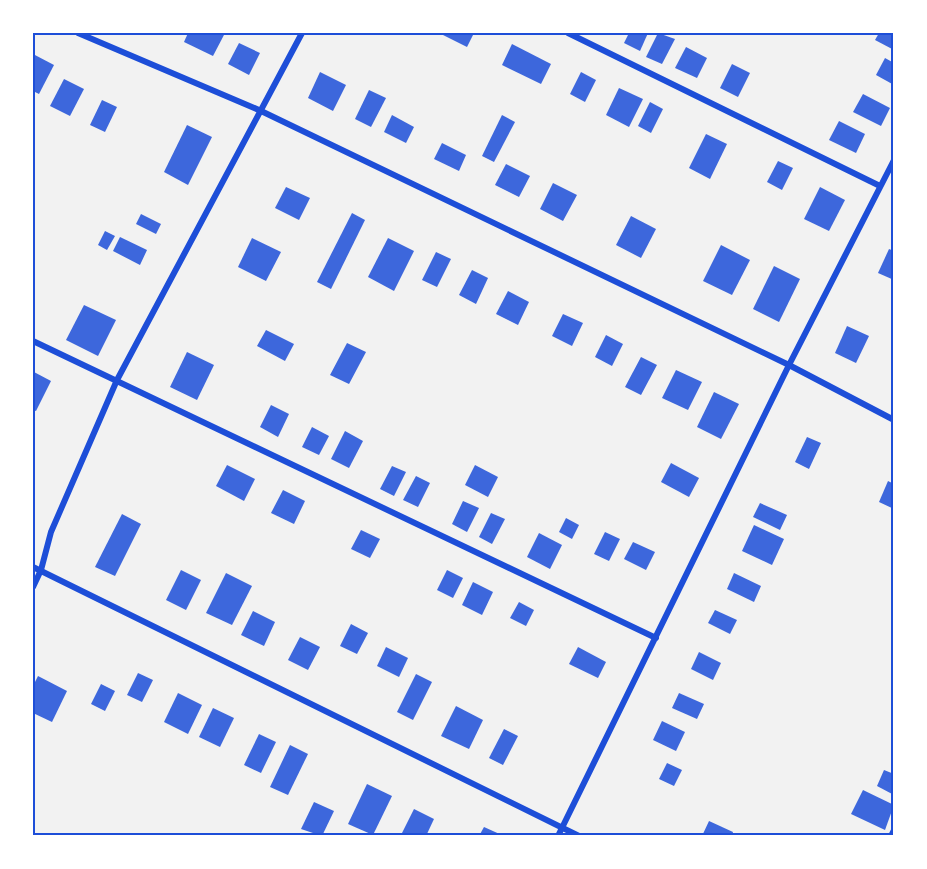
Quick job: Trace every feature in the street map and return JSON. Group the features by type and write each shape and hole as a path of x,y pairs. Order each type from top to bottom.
{"street":[{"path":"78,33 259,110 789,365 894,420"},
{"path":"33,587 41,570 51,532 117,380 302,33"},
{"path":"568,33 880,186"},
{"path":"558,836 789,365 894,160"},
{"path":"33,341 656,638"},
{"path":"33,567 579,836"},
{"path":"891,836 894,830"}],"building":[{"path":"188,33 225,33 213,56 184,42"},
{"path":"444,33 474,33 467,47 443,35"},
{"path":"629,33 648,33 640,51 624,43"},
{"path":"658,33 675,39 662,64 646,57"},
{"path":"879,33 894,33 894,50 875,40"},
{"path":"239,43 260,53 249,75 228,64"},
{"path":"512,44 551,64 541,84 502,65"},
{"path":"686,47 707,58 697,78 675,68"},
{"path":"33,54 54,65 39,94 33,91"},
{"path":"885,58 894,63 894,85 876,75"},
{"path":"732,64 750,73 738,97 720,88"},
{"path":"320,72 346,85 333,111 308,98"},
{"path":"581,72 596,80 585,102 570,94"},
{"path":"64,79 84,89 70,116 50,106"},
{"path":"619,88 643,99 629,127 606,115"},
{"path":"369,90 386,98 371,127 355,119"},
{"path":"863,94 890,108 881,126 853,112"},
{"path":"102,100 117,107 105,132 90,125"},
{"path":"650,102 663,109 651,133 638,126"},
{"path":"392,115 414,127 406,143 384,132"},
{"path":"502,115 515,122 494,162 482,156"},
{"path":"839,121 865,134 856,153 829,140"},
{"path":"187,125 212,137 188,185 164,172"},
{"path":"706,134 727,144 710,179 689,168"},
{"path":"442,143 466,155 459,171 434,159"},
{"path":"778,161 793,168 782,190 767,182"},
{"path":"506,164 530,176 519,197 495,185"},
{"path":"553,183 577,195 563,221 540,209"},
{"path":"286,187 310,198 299,220 275,208"},
{"path":"820,187 845,200 829,231 804,219"},
{"path":"352,213 365,220 331,289 317,282"},
{"path":"141,214 161,224 156,234 136,224"},
{"path":"631,216 656,229 641,258 616,245"},
{"path":"105,231 115,236 107,250 98,245"},
{"path":"120,237 147,250 140,265 113,251"},
{"path":"252,238 281,252 266,281 238,267"},
{"path":"388,238 414,251 394,291 368,277"},
{"path":"721,245 750,260 732,295 703,281"},
{"path":"889,249 894,251 894,280 878,273"},
{"path":"436,252 451,259 437,287 422,280"},
{"path":"774,266 800,279 779,322 753,309"},
{"path":"472,270 488,278 476,304 459,295"},
{"path":"508,291 529,302 518,325 496,314"},
{"path":"84,305 116,320 98,356 66,340"},
{"path":"563,314 583,323 572,346 552,336"},
{"path":"847,326 869,336 856,363 835,353"},
{"path":"266,330 294,344 285,361 257,346"},
{"path":"606,335 623,344 612,366 595,357"},
{"path":"347,343 366,352 349,384 330,375"},
{"path":"187,352 214,365 197,400 170,387"},
{"path":"641,357 657,365 641,395 625,387"},
{"path":"676,370 702,382 688,410 662,398"},
{"path":"34,372 51,381 36,411 33,410"},
{"path":"714,392 739,404 721,439 697,427"},
{"path":"271,405 289,414 278,437 260,427"},
{"path":"312,427 329,436 319,455 302,447"},
{"path":"345,431 363,441 349,468 331,459"},
{"path":"807,437 821,443 809,469 795,462"},
{"path":"671,463 699,478 689,497 661,482"},
{"path":"227,465 255,479 244,501 216,486"},
{"path":"475,465 498,477 488,497 465,485"},
{"path":"392,466 406,472 394,496 380,489"},
{"path":"416,476 430,483 418,507 403,500"},
{"path":"888,481 894,484 894,509 879,502"},
{"path":"283,490 305,501 294,524 271,513"},
{"path":"463,501 479,508 467,532 452,524"},
{"path":"760,503 787,515 780,530 753,517"},
{"path":"491,513 505,519 492,544 479,537"},
{"path":"122,514 141,524 115,576 95,567"},
{"path":"566,518 579,525 572,539 559,532"},
{"path":"754,525 784,539 772,565 742,551"},
{"path":"361,530 380,539 370,558 351,549"},
{"path":"605,532 620,539 609,561 594,554"},
{"path":"539,533 562,545 550,569 527,557"},
{"path":"633,542 655,552 646,570 624,559"},
{"path":"181,570 201,580 186,610 166,600"},
{"path":"447,570 463,578 453,598 437,590"},
{"path":"226,573 252,586 232,625 206,613"},
{"path":"734,573 761,586 754,602 727,589"},
{"path":"473,582 493,592 482,615 462,605"},
{"path":"519,602 534,610 526,626 510,618"},
{"path":"715,610 737,620 730,634 708,623"},
{"path":"253,611 275,622 264,646 241,635"},
{"path":"351,624 368,633 357,654 340,646"},
{"path":"300,637 320,647 308,670 288,660"},
{"path":"386,647 408,658 399,677 377,666"},
{"path":"578,647 606,662 598,678 569,664"},
{"path":"699,652 721,663 713,680 691,669"},
{"path":"138,673 153,680 142,702 127,695"},
{"path":"416,674 432,682 413,720 397,712"},
{"path":"38,676 67,691 52,722 33,713 33,686"},
{"path":"101,684 115,691 105,711 91,704"},
{"path":"178,693 202,705 188,734 164,722"},
{"path":"679,693 704,704 697,719 672,708"},
{"path":"456,706 483,720 469,749 441,736"},
{"path":"213,708 234,718 220,747 199,737"},
{"path":"662,721 685,732 676,751 653,740"},
{"path":"504,729 518,736 503,765 489,758"},
{"path":"259,734 276,742 261,773 244,765"},
{"path":"290,745 308,754 288,795 270,787"},
{"path":"667,763 682,770 674,786 659,779"},
{"path":"884,770 894,774 894,795 877,786"},
{"path":"367,784 392,796 373,835 348,824"},
{"path":"863,790 894,805 885,830 851,814"},
{"path":"314,802 334,811 322,836 301,829"},
{"path":"414,809 434,819 426,836 409,836 402,833"},
{"path":"709,821 733,832 732,836 702,836"},
{"path":"484,827 504,836 479,836"}]}
